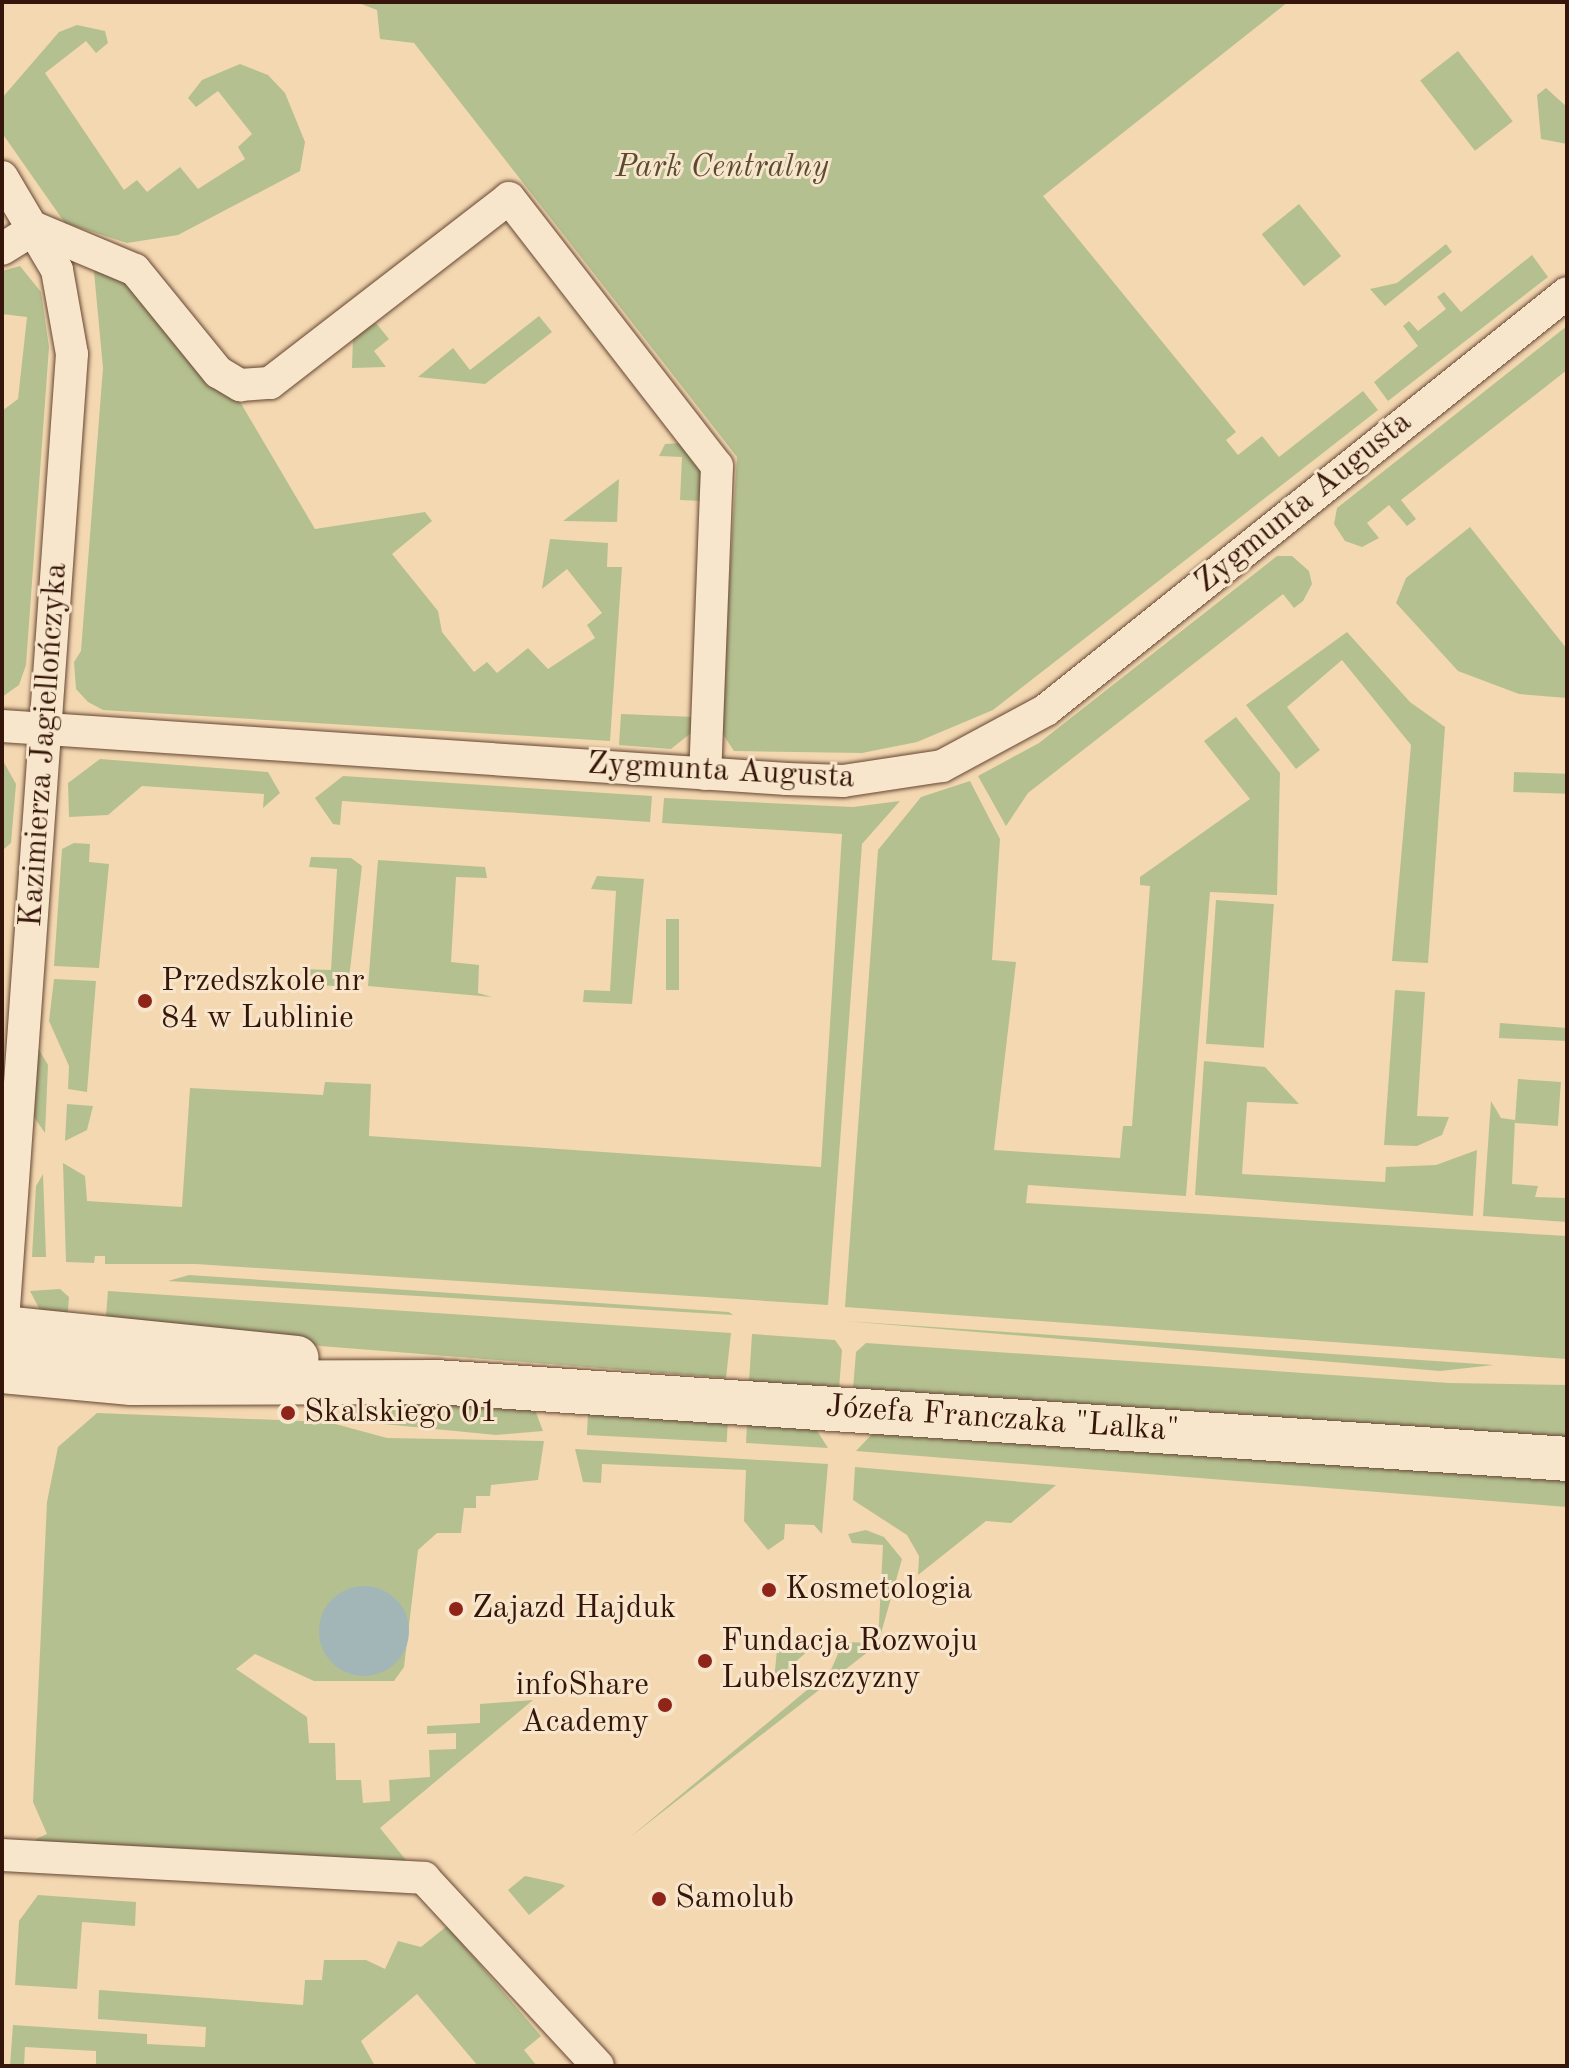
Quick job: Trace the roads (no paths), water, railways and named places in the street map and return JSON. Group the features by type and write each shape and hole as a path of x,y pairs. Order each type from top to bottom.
{"street":[{"name":"Kazimierza Jagiellończyka","path":"2,177 35,228 68,304 72,354 2,1335"},
{"path":"2,249 35,228 135,270 218,372 240,385 270,383 509,198 717,466 705,774"},
{"name":"Zygmunta Augusta","path":"2,726 705,774 877,778 942,766 1004,737 1567,293"},
{"name":"Józefa Franczaka \"Lalka\"","path":"2,1328 360,1364 436,1382"},
{"name":"Józefa Franczaka \"Lalka\"","path":"2,1371 131,1383 436,1382 1567,1459"},
{"path":"2,1855 424,1878 598,2066"}],"place":[{"name":"Przedszkole nr 84 w Lublinie","path":"145,1001"},
{"name":"Skalskiego 01","path":"288,1413"},
{"name":"Kosmetologia","path":"769,1590"},
{"name":"Zajazd Hajduk","path":"456,1609"},
{"name":"Fundacja Rozwoju Lubelszczyzny","path":"705,1661"},
{"name":"infoShare Academy","path":"665,1705"},
{"name":"Samolub","path":"659,1899"}],"park label":[{"name":"Park Centralny","path":"722,168"}]}
